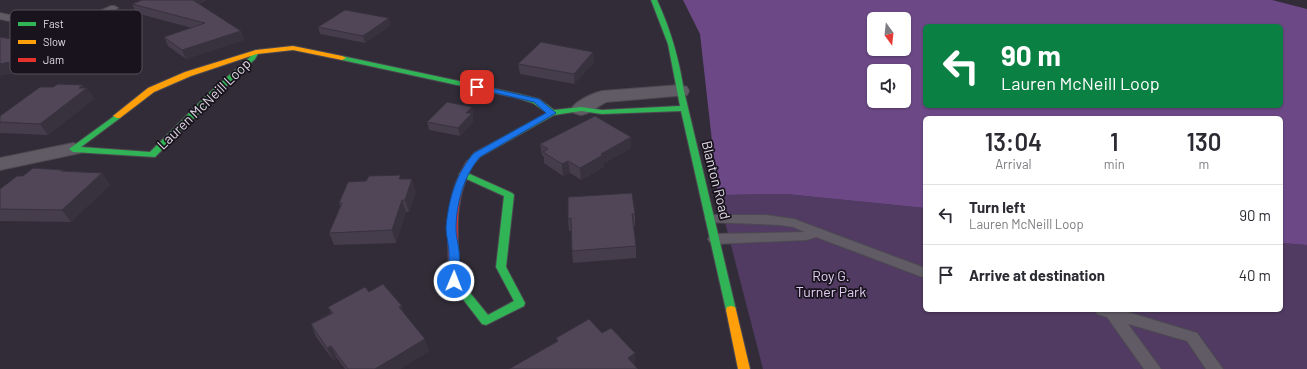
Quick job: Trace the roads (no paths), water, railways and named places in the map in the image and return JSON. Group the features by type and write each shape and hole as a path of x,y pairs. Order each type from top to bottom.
{"street":[{"name":"Blanton Road","path":"654,0 666,26 677,63 680,91 711,219 744,369"},
{"name":"Lauren McNeill Loop","path":"73,149 151,90 188,74 256,52 275,48 293,48 519,96 536,101 552,113"},
{"name":"Lauren McNeill Loop","path":"73,149 152,155 212,95 253,58 256,52"},
{"path":"463,174 509,195 502,267 520,303 486,321 454,281 454,252 451,230 453,210 463,174 468,165 477,155 552,113 581,108 602,97 680,91"},
{"path":"581,108 602,112 684,108"},
{"path":"0,164 73,149"}],"lane":[{"path":"110,10 114,8"},
{"path":"0,16 10,18"},
{"path":"711,219 763,219 792,222 809,227 816,232 923,272"},
{"path":"715,239 807,236 816,232"},
{"path":"1108,312 1153,369"},
{"path":"1110,312 1192,337 1215,369"}],"park label":[{"name":"Roy G. Turner Park","path":"831,284"}]}
